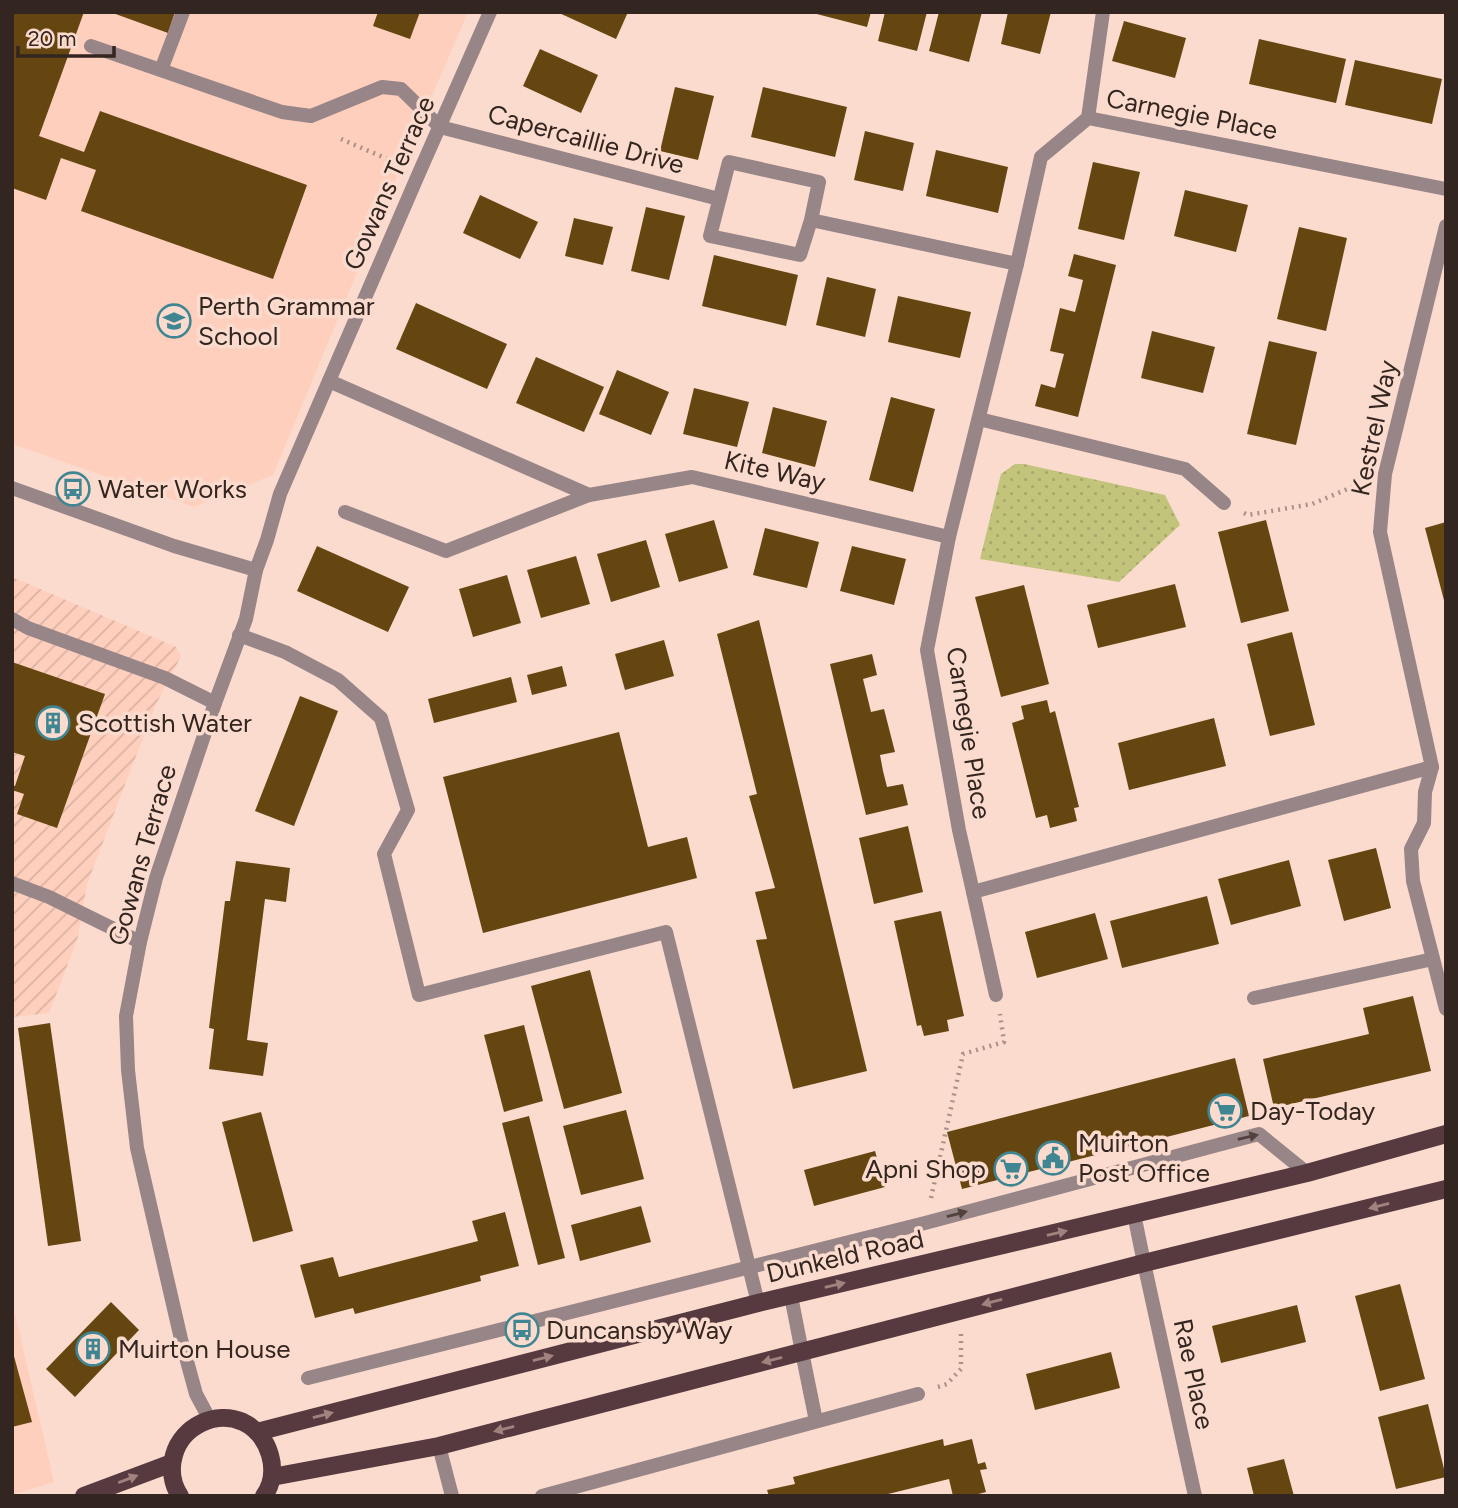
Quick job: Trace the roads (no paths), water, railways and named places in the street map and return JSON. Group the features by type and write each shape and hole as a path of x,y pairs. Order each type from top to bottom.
{"main road":[{"name":"Dunkeld Road","path":"257,1432 758,1303 1307,1173 1446,1134"},
{"path":"272,1477 439,1446 1144,1263 1446,1189"},
{"path":"180,1496 172,1477 176,1447 186,1433 199,1423 230,1418 245,1423 257,1432 267,1445 272,1460 272,1477 264,1496"},
{"path":"84,1496 172,1463"}],"street":[{"path":"161,70 183,12"},
{"name":"Gowans Terrace","path":"210,1420 196,1394 181,1339 136,1148 126,1016 140,942 156,878 246,619 256,570 280,494 490,12"},
{"path":"1088,118 1103,12"},
{"path":"91,46 282,112 311,116 382,87 401,89 440,127"},
{"name":"Carnegie Place","path":"996,995 959,830 927,650 949,537 1041,157 1088,118 1446,189"},
{"name":"Capercaillie Drive","path":"440,127 719,200"},
{"path":"729,162 819,182 811,220 800,255 710,236 729,162"},
{"path":"811,220 1017,264"},
{"name":"Kestrel Way","path":"1446,226 1385,474 1380,532 1433,767 1425,792 1424,823 1411,849 1413,881 1446,1009"},
{"path":"329,382 589,495"},
{"path":"979,419 1185,469 1224,503"},
{"name":"Kite Way","path":"345,512 446,551 589,495 692,477 949,537"},
{"path":"12,488 174,546 256,570"},
{"path":"12,619 28,628 165,678 215,703"},
{"path":"239,635 285,652 338,680 381,718 408,810 384,854 419,995 666,932 758,1303"},
{"path":"973,892 1433,767"},
{"path":"12,883 49,897 140,942"},
{"path":"1254,998 1433,959"},
{"path":"308,1378 925,1223 1259,1134 1307,1173"},
{"name":"Rae Place","path":"1134,1214 1195,1496"},
{"path":"791,1296 816,1421"},
{"path":"542,1496 918,1394"},
{"path":"439,1446 452,1496"}],"place":[{"name":"Perth Grammar School","path":"174,321"},
{"name":"Water Works","path":"73,489"},
{"name":"Scottish Water","path":"53,723"},
{"name":"Day-Today","path":"1225,1111"},
{"name":"Muirton Post Office","path":"1053,1158"},
{"name":"Apni Shop","path":"1011,1169"},
{"name":"Duncansby Way","path":"522,1330"},
{"name":"Muirton House","path":"93,1349"}]}
